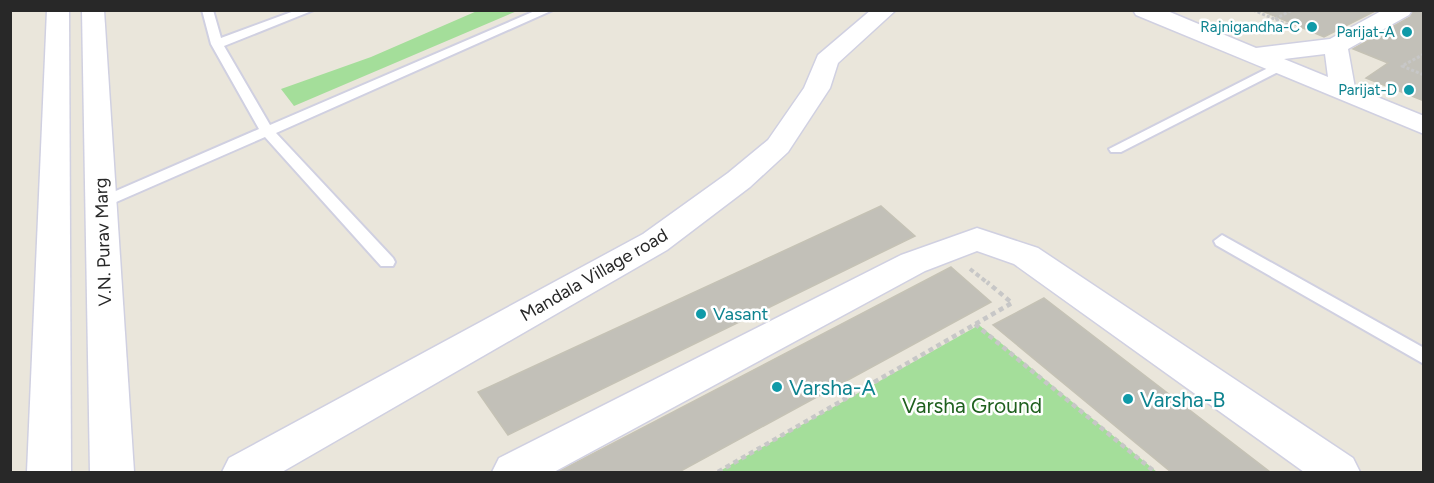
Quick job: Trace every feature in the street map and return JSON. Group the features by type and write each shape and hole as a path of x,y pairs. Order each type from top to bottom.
{"street":[{"path":"49,472 58,10"},
{"name":"V.N. Purav Marg","path":"93,10 112,472"},
{"name":"Mandala Village road","path":"244,472 655,242 739,180 778,146 817,88 827,60 885,10"},
{"path":"1144,10 1424,126"},
{"path":"1249,55 1336,46 1401,10"},
{"path":"1336,46 1343,93"},
{"path":"56,171 99,159"},
{"path":"514,472 913,263 945,249 977,239 1026,256 1338,472"}],"lane":[{"path":"207,10 217,44 267,131 387,262"},
{"path":"217,44 309,10"},
{"path":"101,203 548,10"},
{"path":"1116,149 1278,67"},
{"path":"1222,241 1424,357"}],"path":[{"path":"1252,10 1274,19 1292,10"},
{"path":"1424,54 1402,66 1424,75"},
{"path":"718,472 1012,303 945,249"},
{"path":"975,324 1155,472"}],"green space":[{"path":"477,11 517,11 294,106 281,89 371,57"},
{"name":"Varsha Ground","path":"979,325 1157,472 718,472"}],"building":[{"name":"Rajnigandha-C","path":"1260,10 1377,10 1324,37"},
{"path":"1414,10 1424,10 1424,101 1366,78 1388,63 1353,49 1410,17"},
{"name":"Vasant","path":"881,206 915,236 508,435 478,392"},
{"name":"Varsha-A","path":"951,267 991,302 679,472 558,472"},
{"name":"Varsha-B","path":"1044,298 1270,472 1171,472 993,325"}],"place":[{"name":"Rajnigandha-C","path":"1312,27"},
{"name":"Parijat-A","path":"1407,32"},
{"name":"Parijat-D","path":"1409,90"},
{"name":"Vasant","path":"701,314"},
{"name":"Varsha-A","path":"777,387"},
{"name":"Varsha-B","path":"1128,399"}]}
